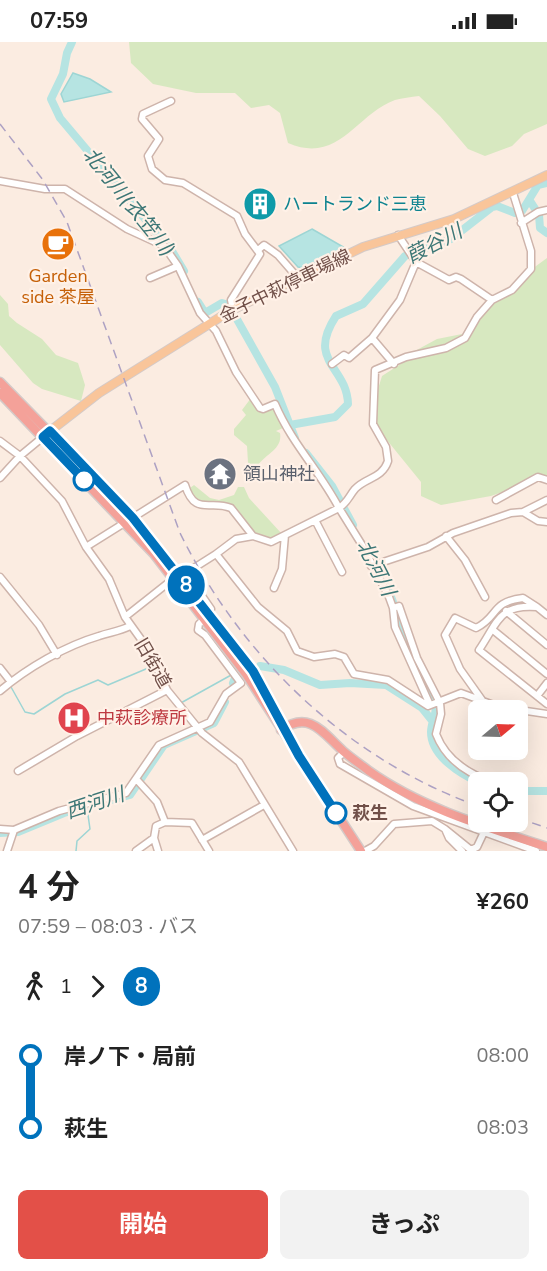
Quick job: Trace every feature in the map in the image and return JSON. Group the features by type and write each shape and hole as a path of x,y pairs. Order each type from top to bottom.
{"highway":[{"path":"0,382 46,434 130,521 207,617"},
{"path":"0,393 46,434"},
{"path":"130,521 173,579 253,671 299,756 363,851"},
{"path":"283,728 300,722 313,724 344,752 406,793 468,819"},
{"path":"502,832 547,847"}],"main road":[{"name":"金子中萩停車場線","path":"46,434 99,393 232,310 363,248 454,219 547,175"}],"street":[{"path":"171,101 143,114 142,119 159,139 148,156 152,169 165,180 183,183 233,212 258,250 259,258 251,264 231,300 232,310"},
{"path":"0,181 45,189 65,189 127,230 159,242 178,266 200,313 211,323 244,386 260,408 275,404 286,430 342,506 395,607 435,704"},
{"path":"0,829 13,831 59,811 119,796 139,781 159,745 200,730 210,722 226,694 241,682 205,635 198,630 199,624 207,617 211,607 186,573 236,539 254,536 271,542 315,520 342,506 356,488 380,474 388,461 386,447 373,424 376,400 374,374 380,366 394,364 406,357 446,348 465,338 477,317 492,300 512,290 531,269 531,250 513,193"},
{"path":"519,216 547,210"},
{"path":"398,235 412,258 449,280 456,277 461,279 492,300"},
{"path":"258,250 264,245 272,249 298,278"},
{"path":"332,364 344,356 349,358 372,338 397,305 412,258"},
{"path":"150,278 178,266"},
{"path":"372,338 394,364"},
{"path":"0,478 20,456 46,434"},
{"name":"旧街道","path":"0,441 20,456 62,501 86,547 109,579 130,626 148,649 165,691 200,730 239,762 293,851"},
{"path":"496,500 538,477 547,480"},
{"path":"86,547 185,485 188,496 198,504 231,508 254,536"},
{"path":"373,565 428,547 446,536 511,513 523,512 547,500"},
{"path":"523,512 538,521 547,522"},
{"path":"315,520 342,572"},
{"path":"274,588 282,569 285,535"},
{"path":"446,536 465,560 484,597"},
{"path":"216,554 258,606 286,631 297,651 314,657 335,654 344,657 354,674 388,680 435,704"},
{"path":"0,577 39,625 57,655"},
{"path":"125,617 173,579"},
{"path":"482,700 460,669 445,635 455,618 476,628 508,600 523,598 547,615"},
{"path":"537,607 522,606 506,611 479,650 547,704"},
{"path":"395,607 395,627 441,714 436,734 445,752 470,772"},
{"path":"506,611 547,645"},
{"path":"0,691 9,683 57,655 100,635 113,634 130,626"},
{"path":"492,630 547,674"},
{"path":"0,668 9,683"},
{"path":"537,696 547,682"},
{"path":"18,771 77,736 165,691"},
{"path":"435,704 453,693 461,693 482,700"},
{"path":"528,711 547,714"},
{"path":"139,781 157,802 165,822"},
{"path":"202,840 264,805"},
{"path":"363,851 376,848 394,824 432,821 471,850 477,848 487,832"},
{"path":"158,851 154,837 156,826 165,822 192,823 209,851"},
{"path":"445,829 449,838 462,851"},
{"path":"7,851 13,831"},
{"path":"498,832 536,851"},
{"path":"136,851 154,837"}],"green space":[{"path":"129,42 547,42 547,124 524,134 512,146 485,156 468,149 440,116 419,96 395,100 381,107 334,143 321,148 306,148 288,143 280,113 269,105 251,108 235,93 196,93 153,84 131,63"},
{"path":"547,258 547,476 491,496 441,505 421,496 421,482 369,418 382,376 413,356 413,352 437,339 467,333 494,300 512,292 532,269"},
{"path":"0,295 8,304 9,316 17,323 42,339 56,355 78,363 85,385 81,401 42,389 33,383 0,345"},
{"path":"251,398 259,410 275,408 283,428 276,431 280,433 279,444 257,467 248,463 247,446 234,435 234,429 246,415 242,410"},
{"path":"194,485 210,498 219,500 234,495 238,487 244,487 249,498 282,534 269,539 252,532 232,505 211,505 196,500 190,488"}],"water":[{"path":"73,73 90,79 111,92 64,102 61,94"},
{"path":"312,229 345,248 304,268 298,267 279,246"}],"waterway":[{"name":"北河川(衣笠川)","path":"72,42 67,53 63,74 51,99 60,118 172,251 184,271"},
{"name":"葭谷川","path":"290,425 335,417 348,404 346,391 326,354 325,344 328,331 336,316 363,304 405,256 451,239 492,207 497,206 515,213 522,211 538,185 547,183"},
{"path":"530,201 539,215 540,228 547,233"},
{"name":"北河川(衣笠川)","path":"198,302 205,313 222,303 229,305 275,387 295,438"},
{"name":"北河川","path":"306,453 332,486 353,525"},
{"name":"北河川","path":"386,586 406,643 434,700 436,709 431,728 432,741 441,756 468,777"},
{"path":"11,687 25,712 34,714 65,694 98,680 108,685 153,666"},
{"name":"西河川","path":"260,666 284,670 320,685 350,683 386,685 422,708 434,723"},
{"path":"155,671 162,688"},
{"name":"西河川","path":"233,683 237,673"},
{"path":"179,704 233,674"},
{"name":"西河川","path":"0,833 18,832 64,813 130,795 164,745 214,723 225,702"},
{"name":"西河川","path":"528,791 547,791"},
{"path":"76,851 77,841 90,829 87,808"}],"railway":[{"path":"0,124 43,180 67,222 180,533 205,578 234,621 267,661 303,698 342,732 385,761 430,786 468,802"},
{"path":"528,821 547,828"}],"bus line":[{"name":"8","path":"84,480 43,437 50,431 133,518 253,671 268,694 299,756 336,813"}],"place":[{"name":"ハートランド三恵","path":"260,204"},
{"name":"Garden side 茶屋","path":"58,244"},
{"name":"領山神社","path":"220,474"},
{"name":"中萩診療所","path":"74,718"},
{"name":"萩生","path":"336,813"}]}
